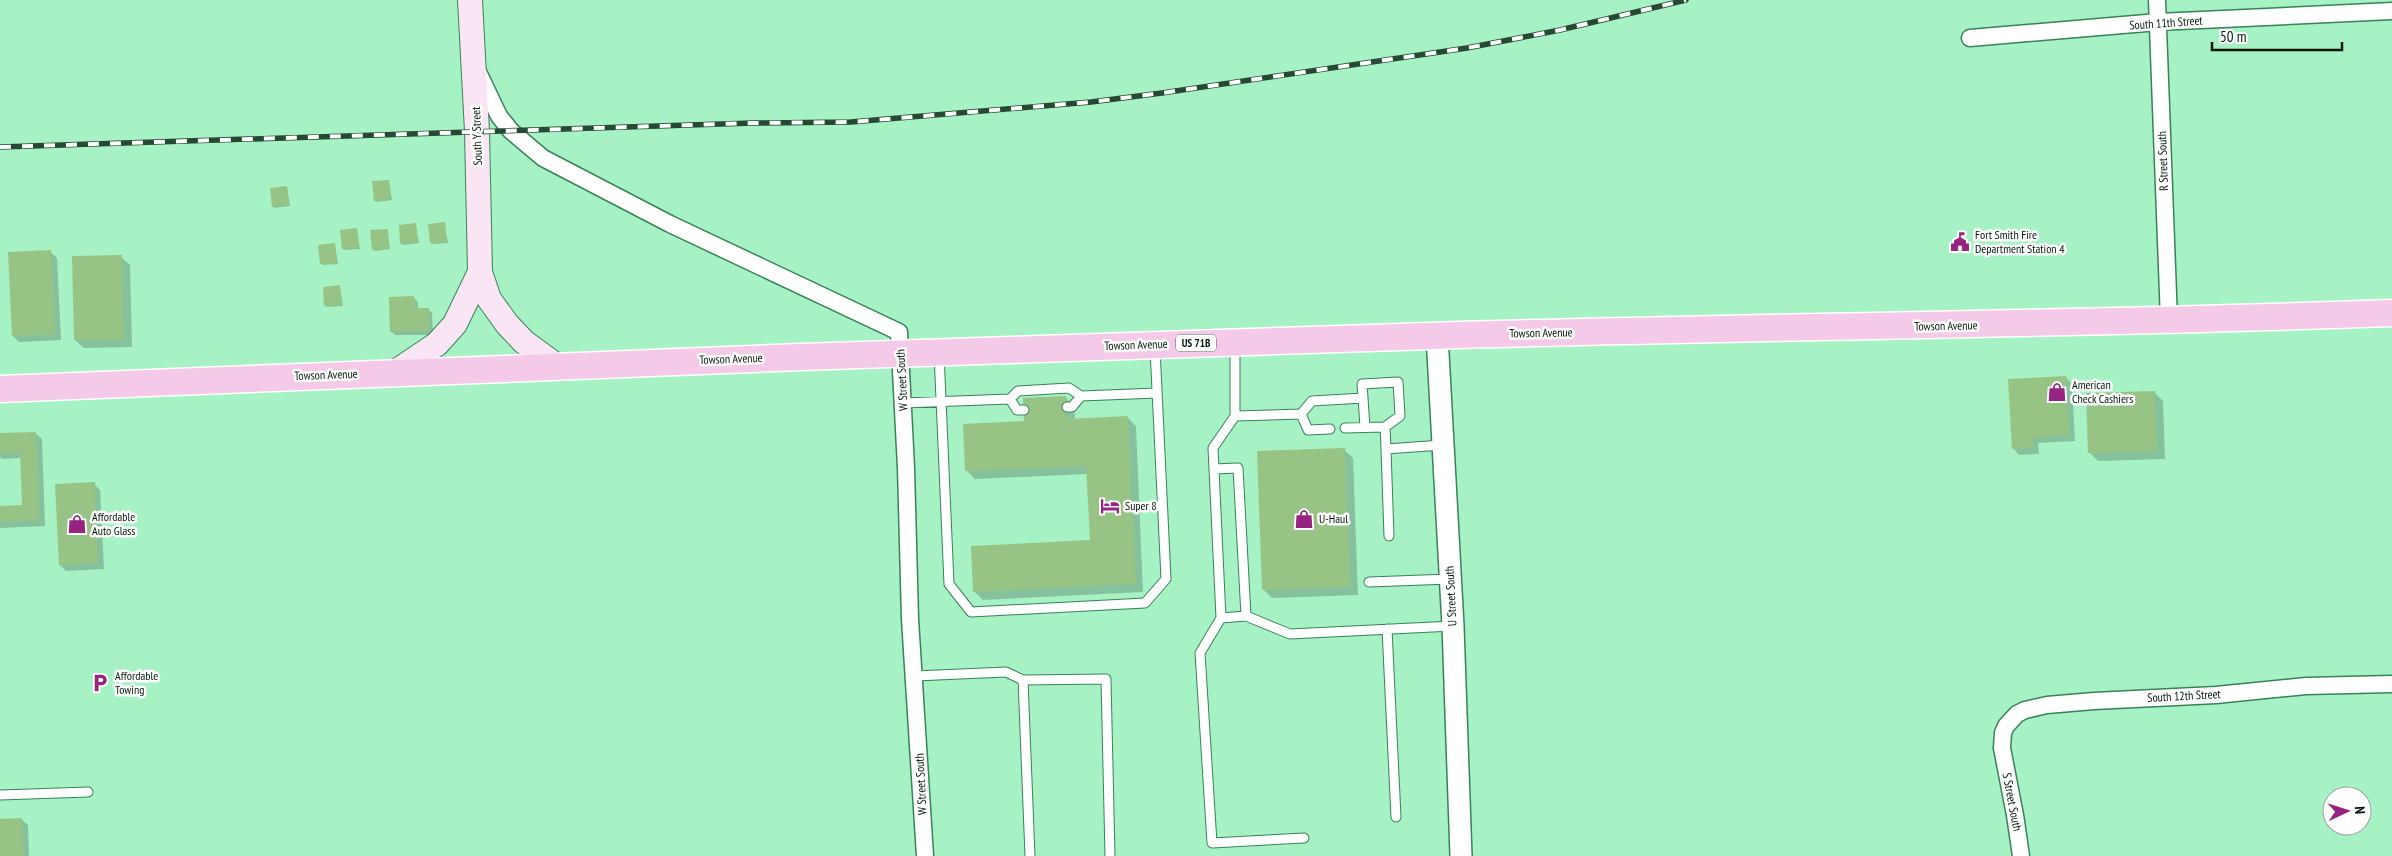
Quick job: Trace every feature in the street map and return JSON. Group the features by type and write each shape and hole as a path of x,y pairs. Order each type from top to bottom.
{"main road":[{"name":"South Y Street","path":"470,0 480,272 489,299 507,324 524,342 557,366"},
{"name":"South Y Street","path":"394,373 437,344 454,324 480,272"},
{"name":"Towson Avenue","path":"0,389 900,352 1437,336 2169,321 2392,313"}],"street":[{"name":"R Street South","path":"2157,0 2169,321"},
{"name":"South 11th Street","path":"1970,38 2158,22 2392,11"},
{"name":"W Street South","path":"473,60 499,116 511,130 543,158 670,224 899,332 910,619 915,676 924,856"},
{"name":"U Street South","path":"1437,336 1453,626 1461,856"},
{"name":"South 12th Street","path":"2002,748 2003,733 2011,720 2025,710 2047,705 2216,695 2306,686 2392,684"},
{"name":"S Street South","path":"2002,748 2015,815 2020,856"}],"lane":[{"path":"1235,342 1234,416 1212,448 1221,618 1200,653 1212,843 1304,838"},
{"path":"939,351 949,584 971,612 1145,603 1166,579 1155,345"},
{"path":"1345,428 1385,427 1400,416 1398,382 1362,384 1365,427"},
{"path":"903,403 1010,399 1018,391 1069,388 1081,396 1157,393"},
{"path":"1067,407 1072,407 1081,396"},
{"path":"1234,416 1301,414 1312,401 1363,398"},
{"path":"1010,399 1017,410 1024,410"},
{"path":"1301,414 1308,430 1330,429"},
{"path":"1385,427 1389,536"},
{"path":"1386,449 1443,445"},
{"path":"1214,469 1238,468 1246,616"},
{"path":"1369,582 1450,579"},
{"path":"1221,618 1246,616 1290,634 1453,626"},
{"path":"1387,629 1396,817"},
{"path":"915,676 1006,672 1023,680 1106,679 1110,856"},
{"path":"1023,680 1030,856"},
{"path":"0,795 88,792"}],"building":[{"path":"389,180 391,199 374,201 372,181"},
{"path":"287,186 289,205 272,207 270,188"},
{"path":"445,222 447,242 430,243 428,224"},
{"path":"416,223 418,242 400,244 399,225"},
{"path":"357,228 359,248 342,249 340,230"},
{"path":"388,229 389,248 372,250 370,230"},
{"path":"335,243 337,263 320,264 318,245"},
{"path":"51,250 55,334 12,336 8,252"},
{"path":"122,255 124,339 74,340 72,256"},
{"path":"340,285 342,305 324,306 323,287"},
{"path":"414,296 415,308 429,308 429,331 390,332 389,297"},
{"path":"2066,376 2069,435 2033,437 2033,448 2012,449 2008,379"},
{"path":"2155,391 2157,451 2088,453 2086,393"},
{"name":"Super 8","path":"1066,396 1067,419 1128,416 1136,584 973,592 971,546 1090,540 1086,466 965,471 963,424 1024,421 1023,398"},
{"path":"36,432 39,520 0,522 0,506 22,505 20,452 0,453 0,433"},
{"name":"U-Haul","path":"1345,448 1350,587 1262,590 1257,451"},
{"name":"Affordable Auto Glass","path":"95,482 98,563 59,565 55,484"},
{"path":"22,818 24,856 0,856 0,819"}],"railway":[{"path":"0,147 753,123 851,122 1091,102 1467,48 1560,30 1686,0"}],"place":[{"name":"Fort Smith Fire Department Station 4","path":"1960,242"},
{"name":"American Check Cashiers","path":"2057,392"},
{"name":"Super 8","path":"1110,506"},
{"name":"U-Haul","path":"1304,519"},
{"name":"Affordable Auto Glass","path":"77,524"},
{"name":"Affordable Towing","path":"100,683"}]}
